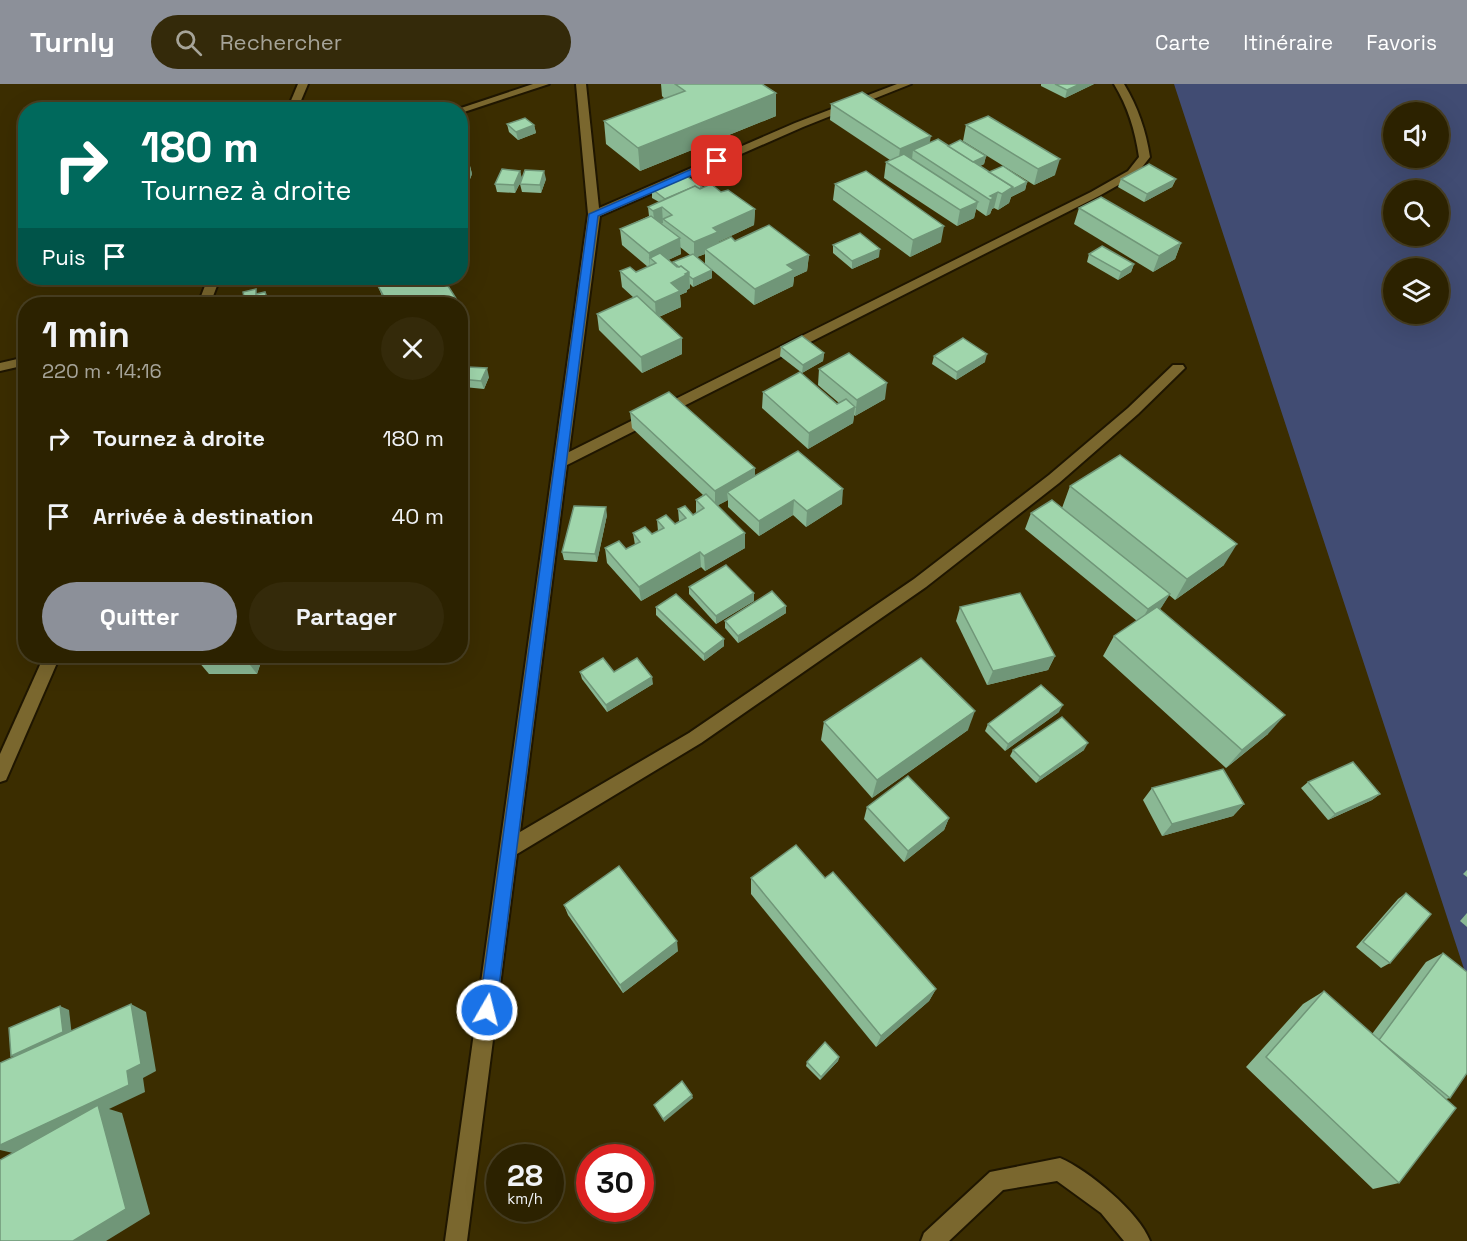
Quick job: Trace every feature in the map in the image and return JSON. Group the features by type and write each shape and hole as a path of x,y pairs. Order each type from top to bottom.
{"street":[{"path":"295,102 303,84"},
{"path":"468,108 544,84"},
{"path":"456,1241 594,214 581,84"},
{"path":"594,214 799,125 906,84"},
{"path":"562,462 1095,194 1132,173 1145,158 1142,132 1130,102 1119,84"},
{"path":"0,367 18,363"},
{"path":"509,849 695,738 920,583 1054,479 1133,411 1178,368"},
{"path":"0,774 49,663"},
{"path":"932,1241 998,1180 1060,1169 1108,1205 1139,1241"}],"shaded area":[{"path":"1174,84 1467,84 1467,978"}],"building":[{"path":"675,84 762,84 776,93 638,148 604,121 685,91"},
{"path":"1055,84 1080,84 1067,90"},
{"path":"862,92 931,136 900,149 831,104"},
{"path":"988,116 1060,159 1038,169 966,125"},
{"path":"525,118 534,125 516,132 507,124"},
{"path":"938,139 1013,187 1002,194 998,192 990,196 994,198 990,200 913,150"},
{"path":"960,140 986,156 973,162 948,146"},
{"path":"904,154 978,202 960,210 886,162"},
{"path":"1149,164 1176,179 1147,194 1121,179"},
{"path":"1003,166 1027,182 1013,189 989,172"},
{"path":"502,169 520,171 514,185 495,184"},
{"path":"525,170 544,171 540,185 520,184"},
{"path":"866,171 944,226 913,240 835,184"},
{"path":"685,175 702,187 699,189 695,186 665,199 652,189"},
{"path":"711,184 721,192 728,190 755,209 713,228 718,232 694,242 663,219 672,215 662,207 653,211 648,207 695,186 700,189"},
{"path":"1101,197 1181,243 1159,256 1079,208"},
{"path":"651,216 680,238 649,253 620,229"},
{"path":"769,225 809,255 787,265 794,270 755,289 705,249 731,237 735,241"},
{"path":"860,233 880,249 852,261 833,245"},
{"path":"1102,246 1134,264 1121,272 1089,254"},
{"path":"660,253 677,267 681,266 689,272 671,283 680,291 655,302 620,271 630,267 636,272 656,263 650,258"},
{"path":"693,254 712,270 693,279 689,276 689,272 673,262"},
{"path":"447,285 455,297 384,297 378,286"},
{"path":"256,289 256,294 265,292 267,297 244,297 243,292"},
{"path":"637,296 682,338 641,357 597,314"},
{"path":"802,336 824,353 803,365 781,347"},
{"path":"963,338 987,354 957,372 934,356"},
{"path":"849,353 887,383 857,400 819,369"},
{"path":"468,367 487,368 481,381 468,380"},
{"path":"800,372 837,404 846,399 855,407 809,433 763,392"},
{"path":"669,392 755,468 715,491 630,412"},
{"path":"798,451 843,489 807,511 794,500 759,521 727,492"},
{"path":"1120,455 1237,544 1187,579 1070,486"},
{"path":"706,494 745,533 704,556 700,552 639,587 605,548 619,541 626,549 640,542 633,533 645,527 652,534 664,528 657,520 666,515 675,524 686,518 678,509 685,506 693,515 704,508 696,500"},
{"path":"1052,500 1170,594 1148,609 1031,513"},
{"path":"574,506 606,507 595,554 562,552"},
{"path":"726,565 754,593 716,616 689,587"},
{"path":"772,591 786,606 738,636 725,621"},
{"path":"1020,593 1055,656 993,671 960,607"},
{"path":"676,594 724,639 704,654 656,607"},
{"path":"1157,607 1285,715 1242,750 1114,636"},
{"path":"603,658 614,672 637,658 652,677 606,705 580,672"},
{"path":"921,658 975,711 877,780 824,722"},
{"path":"1041,685 1063,705 1008,744 988,724"},
{"path":"1062,717 1088,743 1040,777 1013,750"},
{"path":"1353,762 1380,794 1335,814 1308,782"},
{"path":"1223,769 1244,804 1172,824 1152,788"},
{"path":"908,776 949,818 908,851 867,807"},
{"path":"796,845 825,878 833,872 936,989 881,1036 751,878"},
{"path":"619,866 677,941 620,985 564,905"},
{"path":"1406,893 1431,914 1390,963 1363,942"},
{"path":"1443,953 1467,972 1467,1073 1450,1098 1379,1040"},
{"path":"1324,991 1456,1108 1399,1183 1266,1057"},
{"path":"131,1004 141,1064 127,1071 129,1085 0,1145 0,1063"},
{"path":"60,1006 63,1032 11,1056 9,1028"},
{"path":"825,1042 839,1057 821,1077 807,1062"},
{"path":"682,1081 692,1095 663,1119 654,1105"},
{"path":"98,1105 126,1209 73,1241 0,1241 0,1160"}],"route":[{"path":"487,1010 594,214 717,161"}]}
